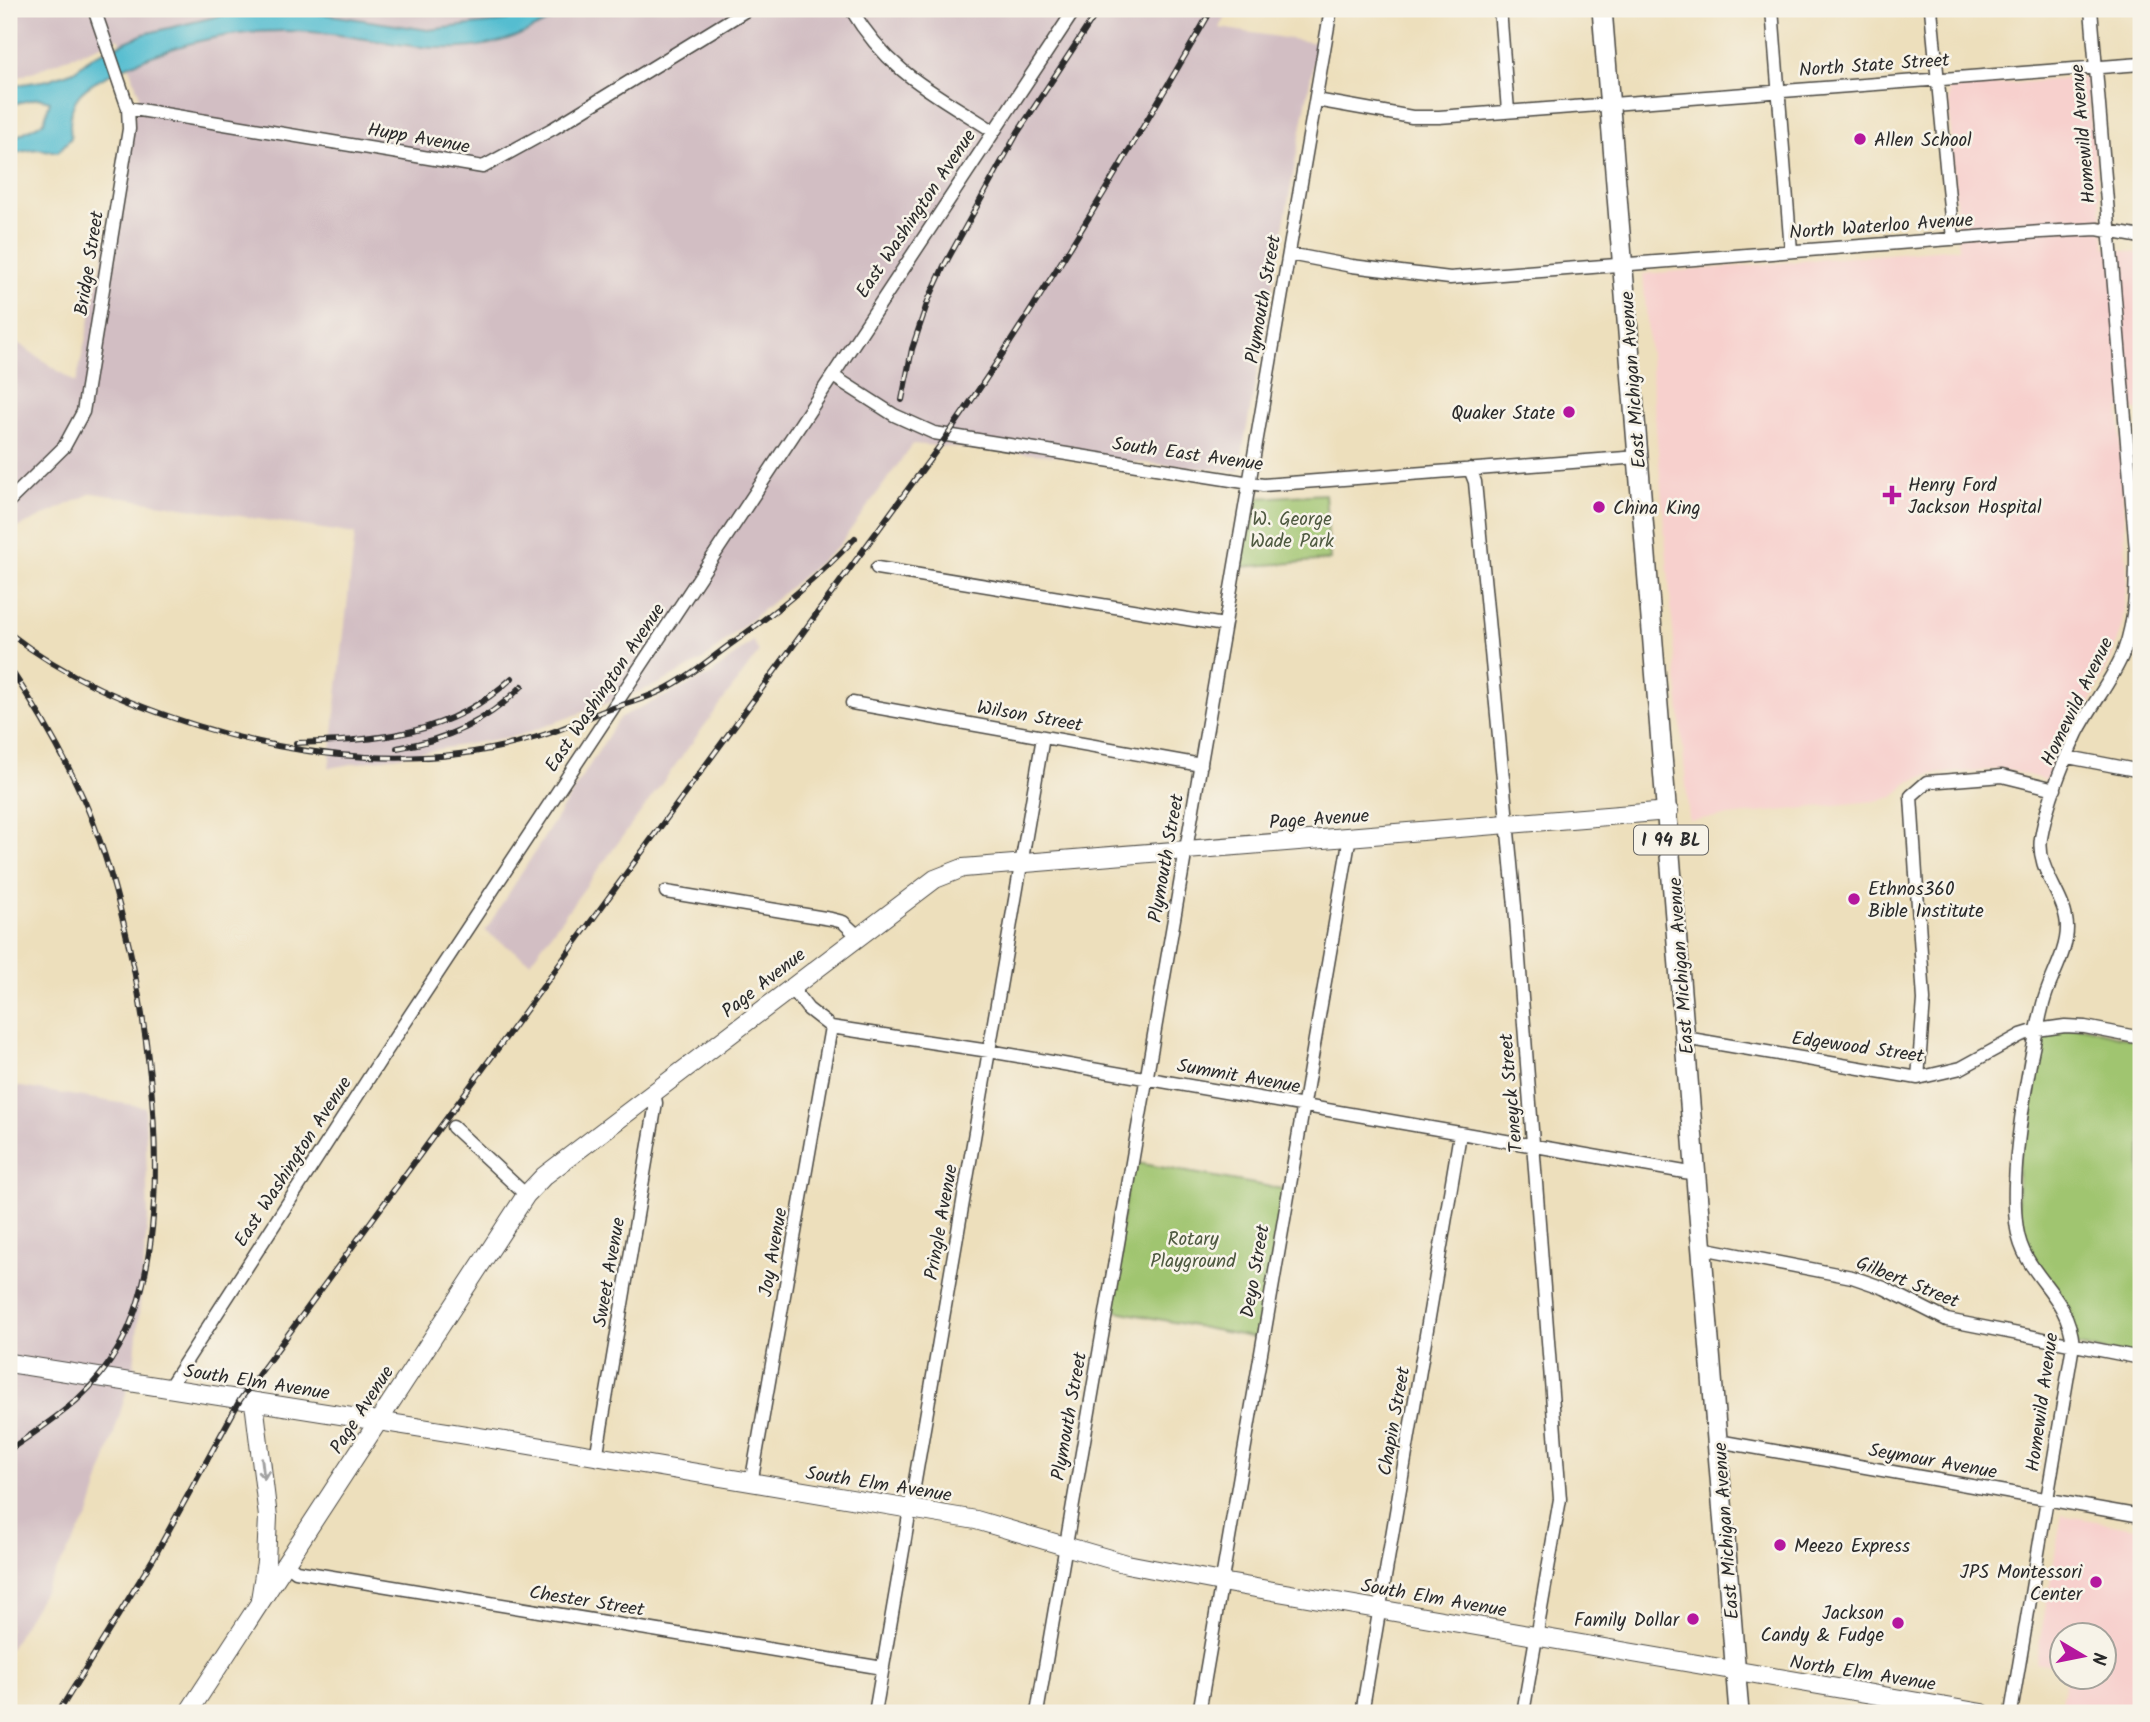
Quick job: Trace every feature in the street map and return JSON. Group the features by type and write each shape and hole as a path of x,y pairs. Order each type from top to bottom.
{"main road":[{"name":"East Michigan Avenue","path":"1602,9 1740,1713"}],"street":[{"name":"Bridge Street","path":"9,501 64,447 83,412 129,129 128,108 94,9"},
{"name":"Hupp Avenue","path":"128,108 483,167 554,128 748,9"},
{"path":"851,9 880,52 905,75 993,131"},
{"name":"East Washington Avenue","path":"168,1389 381,1059 1074,9"},
{"name":"Plymouth Street","path":"1038,1713 1331,9"},
{"path":"1500,9 1508,111"},
{"path":"1772,9 1791,251"},
{"path":"1931,9 1953,239"},
{"name":"Homewild Avenue","path":"2011,1713 2073,1345 2071,1322 2061,1302 2024,1255 2013,1201 2037,1030 2055,967 2064,946 2067,928 2064,909 2042,861 2040,842 2067,757 2124,653 2131,629 2136,551 2135,461 2110,230 2091,9"},
{"name":"North State Street","path":"1316,100 1412,117 2141,64"},
{"name":"North Waterloo Avenue","path":"1289,254 1435,278 1953,239 2110,230 2141,237"},
{"name":"South East Avenue","path":"833,376 894,415 934,433 1263,485 1639,457"},
{"name":"Teneyck Street","path":"1470,469 1475,482 1505,824 1514,893 1560,1500 1524,1713"},
{"path":"877,568 1224,625"},
{"name":"Wilson Street","path":"852,703 1201,765"},
{"name":"Pringle Avenue","path":"875,1713 1043,737"},
{"path":"2067,757 2141,771"},
{"path":"1918,1078 1924,1000 1910,805 1915,790 1927,782 2003,776 2055,789"},
{"name":"Page Avenue","path":"193,1712 258,1607 526,1195 544,1176 653,1092 944,874 963,867 1669,811"},
{"name":"Deyo Street","path":"1199,1713 1350,836"},
{"path":"666,892 831,919 843,922 859,937"},
{"path":"791,987 808,1009 831,1027"},
{"name":"Edgewood Street","path":"1685,1038 1918,1078 1961,1068 2021,1035 2037,1030 2065,1026 2085,1027 2141,1038"},
{"name":"Summit Avenue","path":"831,1027 989,1051 1696,1174"},
{"name":"Joy Avenue","path":"751,1484 831,1027"},
{"name":"Sweet Avenue","path":"596,1458 656,1103 653,1092"},
{"path":"453,1127 526,1195"},
{"name":"Chapin Street","path":"1362,1713 1460,1135"},
{"name":"Gilbert Street","path":"1702,1248 1852,1277 1884,1288 1947,1320 2141,1358"},
{"name":"South Elm Avenue","path":"9,1363 989,1522 1127,1564 1736,1672"},
{"path":"254,1402 268,1517 266,1562 258,1607"},
{"name":"Seymour Avenue","path":"1718,1441 2141,1516"},
{"name":"Chester Street","path":"287,1564 296,1571 883,1668"},
{"name":"North Elm Avenue","path":"1736,1672 1982,1713"}],"shaded area":[{"path":"9,9 1229,9 1220,28 1317,43 1239,471 913,444 838,547 703,660 659,684 521,735 329,768 355,534 92,493 9,532 9,337 76,383 139,94 119,38 9,81"},
{"name":"Henry Ford Jackson Hospital","path":"2086,77 2105,247 2141,254 2141,410 2119,410 2127,579 2122,625 2111,660 2083,718 2049,781 2005,769 1932,774 1908,782 1894,797 1875,801 1689,820 1643,274 1959,248 1948,89"},
{"path":"753,641 759,652 530,962 485,931 620,717 710,675"},
{"path":"9,1085 145,1107 148,1217 134,1367 89,1516 9,1650"},
{"name":"JPS Montessori Center","path":"2062,1515 2141,1529 2141,1713 2094,1713 2060,1707 2063,1690 2118,1690 2118,1620 2048,1620 2048,1664 2036,1662"}],"green space":[{"name":"W. George Wade Park","path":"1325,494 1330,560 1241,567 1254,498"},
{"path":"2085,1027 2141,1042 2141,1358 2073,1345 2061,1302 2017,1233 2018,1164 2037,1030"},
{"name":"Rotary Playground","path":"1132,1162 1288,1190 1261,1339 1106,1309"}],"water":[{"path":"248,9 292,9 428,30 504,21 529,9 570,9 518,36 476,47 415,46 339,35 282,31 254,32 201,41 148,58 88,87 75,101 71,111 71,138 58,152 37,149 9,154 9,140 44,122 50,101 38,98 9,105 9,86 48,80 74,71 93,56 144,34"}],"railway":[{"path":"902,400 912,349 928,301 944,266 1018,132 1099,9"},
{"path":"58,1713 153,1559 240,1400 947,436 1051,278 1212,9"},
{"path":"9,633 53,663 99,688 198,726 281,747 324,753 410,758 453,755 496,748 545,735 671,686 783,605 855,538"},
{"path":"9,667 67,765 105,855 139,996 150,1074 155,1152 152,1226 141,1292 119,1347 84,1393 57,1417 9,1450"},
{"path":"296,743 355,740 411,732 463,713 488,698 512,678"},
{"path":"397,748 415,745 465,728 495,710 522,686"}],"place":[{"name":"Allen School","path":"1860,139"},
{"name":"Quaker State","path":"1569,412"},
{"name":"Henry Ford Jackson Hospital","path":"1892,495"},
{"name":"China King","path":"1599,507"},
{"name":"Ethnos360 Bible Institute","path":"1854,899"},
{"name":"Meezo Express","path":"1780,1545"},
{"name":"JPS Montessori Center","path":"2096,1582"},
{"name":"Family Dollar","path":"1693,1619"},
{"name":"Jackson Candy & Fudge","path":"1898,1623"}]}
